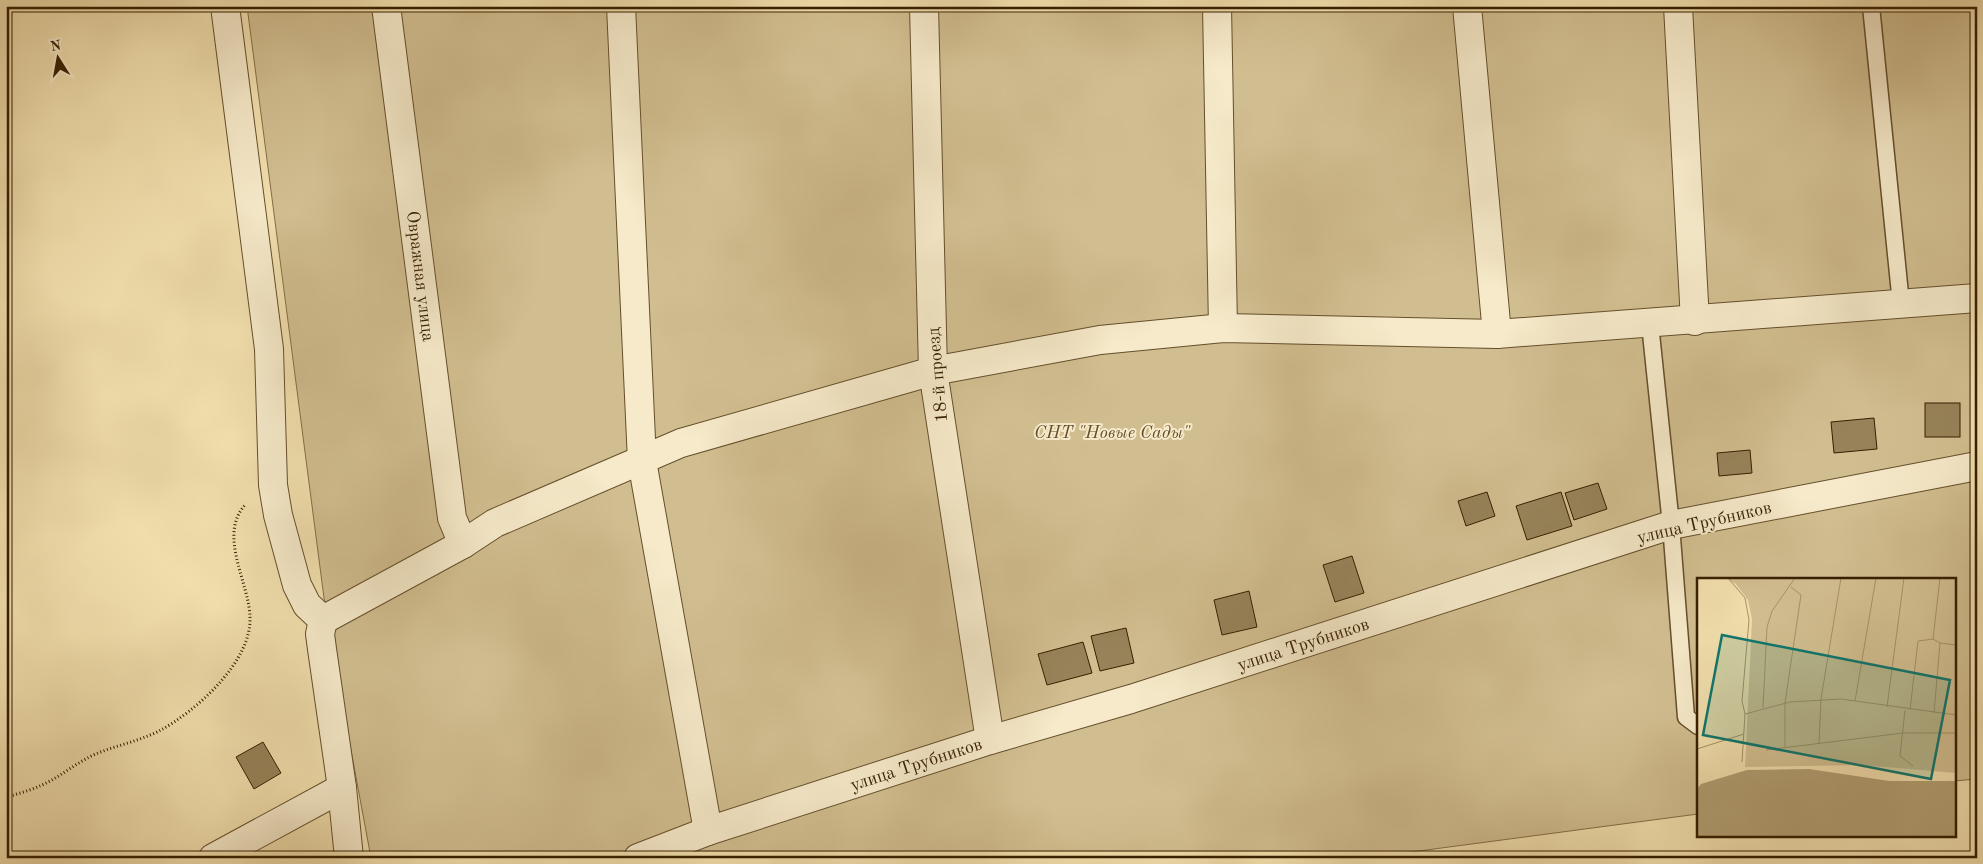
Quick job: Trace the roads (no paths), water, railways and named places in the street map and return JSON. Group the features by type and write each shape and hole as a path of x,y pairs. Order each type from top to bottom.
{"street":[{"path":"225,6 269,349 274,485 278,514 297,585 307,605 323,620"},
{"name":"Овражная улица","path":"386,6 452,518 463,544"},
{"path":"621,6 642,461 708,831"},
{"name":"18-й проезд","path":"924,6 933,371 990,740"},
{"path":"1217,6 1223,328"},
{"path":"1467,6 1497,334"},
{"path":"1678,6 1695,321"},
{"path":"349,858 342,788 320,634 323,620 463,544 495,523 681,443 933,371 1100,340 1223,328 1497,334 1695,321 1977,298"},
{"name":"улица Трубников","path":"638,858 708,831 990,740 1131,699 1671,525 1977,466"},
{"path":"214,858 342,788"}],"lane":[{"path":"1871,6 1901,304"},
{"path":"1650,324 1671,525 1686,717 1697,725"}],"park label":[{"name":"СНТ \"Новые Сады\"","path":"1112,432"}]}
